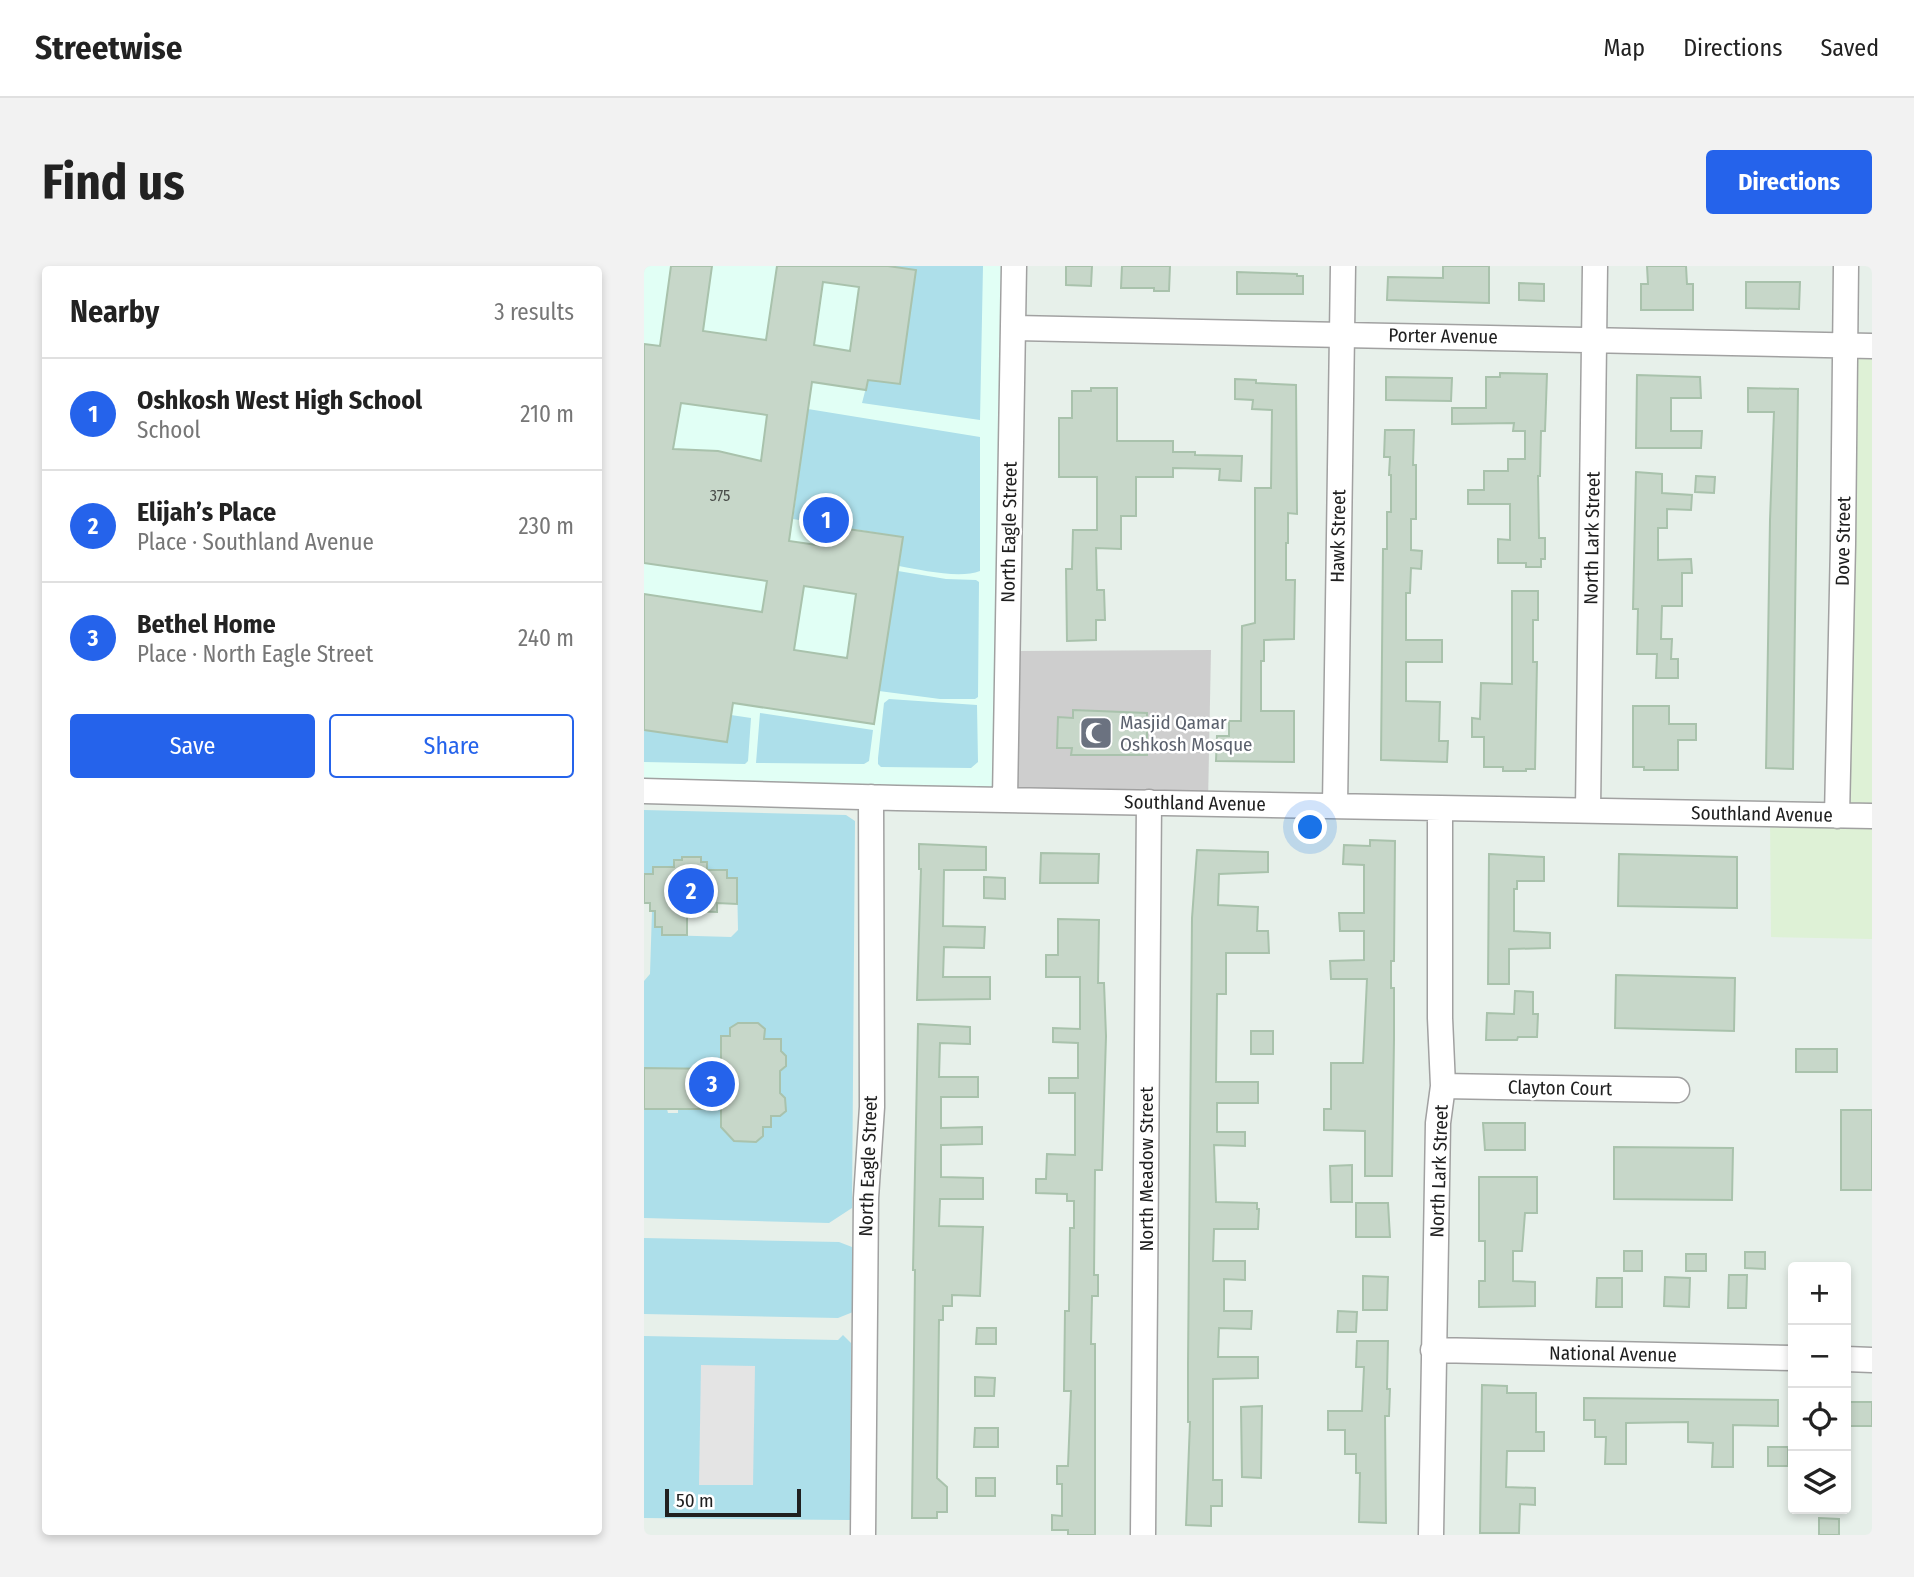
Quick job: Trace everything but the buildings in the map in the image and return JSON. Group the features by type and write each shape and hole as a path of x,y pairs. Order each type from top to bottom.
{"street":[{"name":"North Eagle Street","path":"1005,799 1014,266"},
{"name":"Hawk Street","path":"1335,806 1343,266"},
{"name":"North Lark Street","path":"1588,810 1595,266"},
{"name":"Dove Street","path":"1837,816 1846,266"},
{"name":"Porter Avenue","path":"1013,328 1872,346"},
{"name":"Southland Avenue","path":"644,791 1872,816"},
{"name":"North Eagle Street","path":"863,1535 866,1198 872,1107 871,797"},
{"name":"North Meadow Street","path":"1143,1535 1149,803"},
{"name":"North Lark Street","path":"1431,1535 1438,1123 1443,1086 1440,1018 1440,808"},
{"name":"Clayton Court","path":"1443,1086 1677,1090"},
{"name":"National Avenue","path":"1433,1350 1788,1358"},
{"path":"1851,1359 1872,1360"}],"shaded area":[{"path":"644,266 1011,266 1005,799 644,792"},
{"path":"888,266 983,266 980,420 862,403 868,380 900,384 916,270"},
{"path":"1844,345 1872,346 1872,939 1771,937 1770,814 1836,816"},
{"path":"808,409 980,437 980,571 951,574 899,566 903,537 793,519"},
{"path":"898,571 979,582 978,697 975,699 940,699 879,691"},
{"path":"1211,650 1208,804 1005,799 1007,651"},
{"path":"889,699 977,705 978,762 971,768 881,767 878,758 884,703"},
{"path":"760,713 873,730 869,761 864,764 756,763"},
{"path":"731,715 751,718 748,761 745,764 644,762 644,730 726,742"},
{"path":"644,810 846,815 855,821 852,1208 829,1223 644,1218 644,1109 667,1109 668,1113 678,1113 678,1109 714,1109 721,1106 721,1126 729,1127 728,1135 734,1141 763,1127 771,1127 771,1116 780,1116 785,1111 780,1093 780,1071 786,1066 786,1056 781,1051 781,1039 764,1039 765,1029 758,1023 738,1023 731,1028 730,1036 721,1037 721,1074 716,1069 644,1068 644,981 650,974 652,911 655,911 655,926 662,927 662,935 731,937 738,930 737,879 727,878 727,870 707,870 707,863 701,862 701,857 683,857 674,867 653,867 653,874 644,874"},
{"path":"644,1238 839,1242 852,1247 853,1312 838,1318 644,1314"},
{"path":"843,1335 851,1343 850,1520 644,1518 644,1336 838,1340"},
{"path":"701,1365 755,1366 753,1485 699,1485"}],"place":[{"name":"Oshkosh West High School","path":"826,520"},
{"name":"Masjid Qamar Oshkosh Mosque","path":"1096,733"},
{"name":"Elijah’s Place","path":"691,891"},
{"name":"Bethel Home","path":"712,1084"}]}
